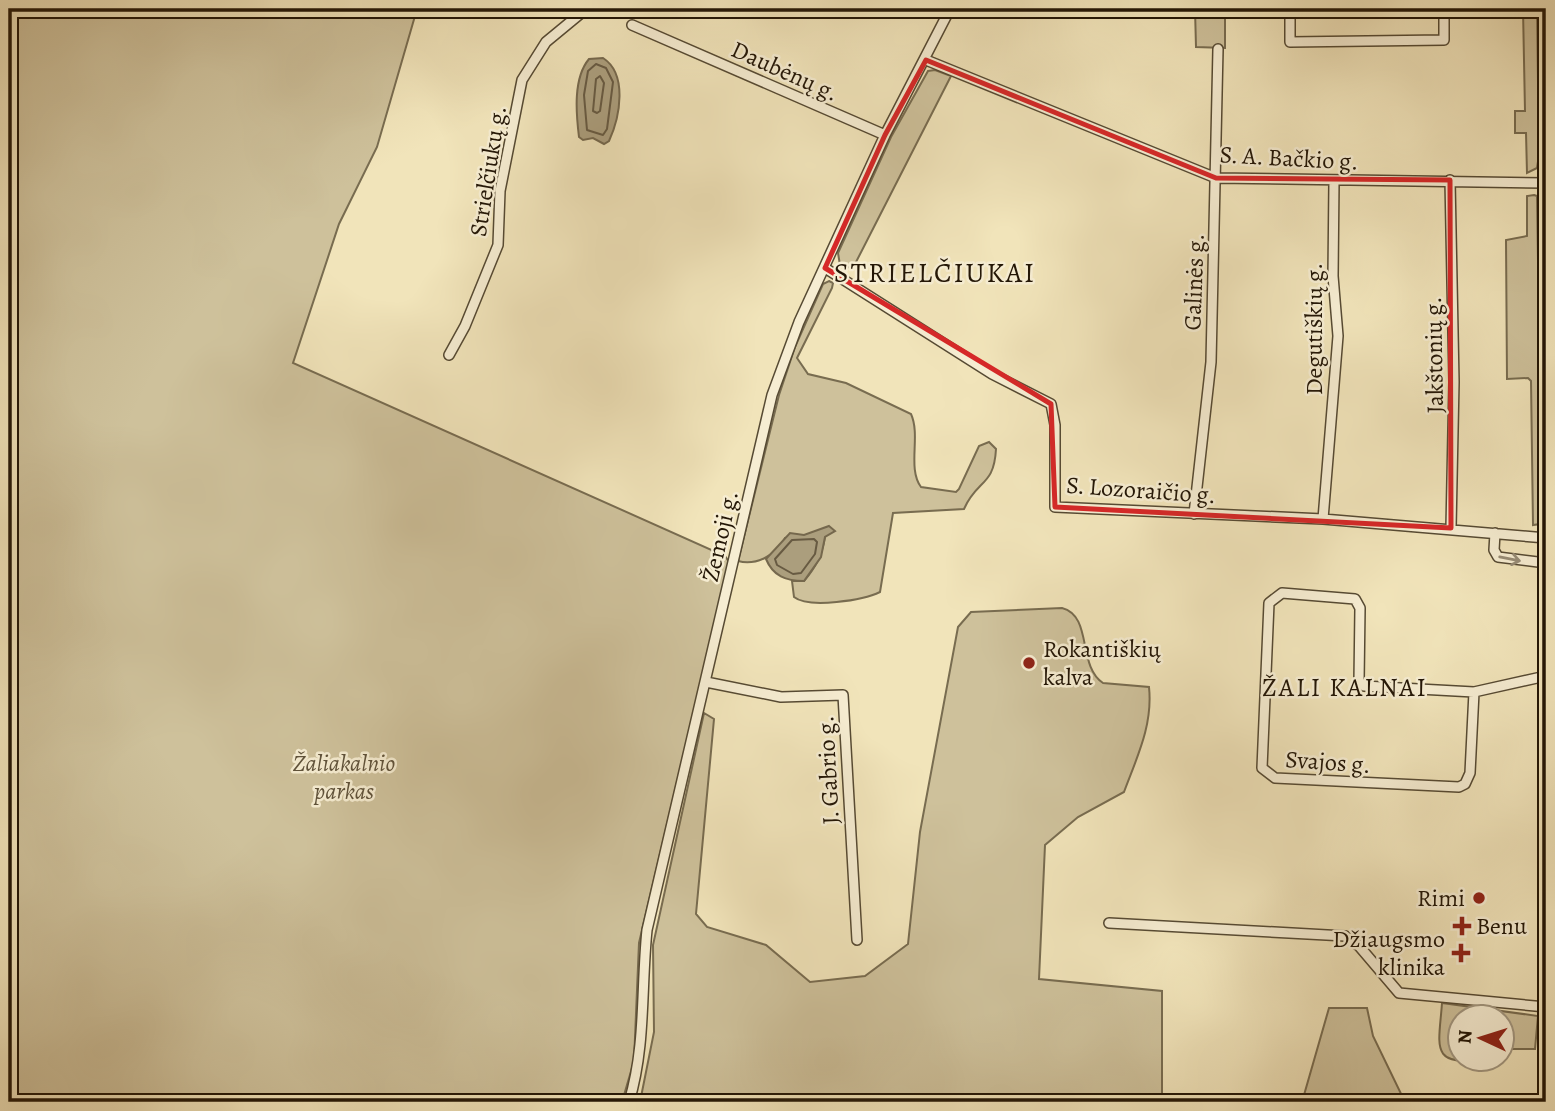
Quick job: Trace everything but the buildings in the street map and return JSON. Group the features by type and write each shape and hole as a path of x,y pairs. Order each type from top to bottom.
{"street":[{"name":"Strielčiukų g.","path":"449,355 465,326 498,245 500,191 523,80 546,42 586,9"},
{"name":"Žemoji g.","path":"629,1102 642,1044 642,981 647,930 772,395 799,322 885,135 950,9"},
{"path":"1290,9 1290,42 1444,40 1444,9"},
{"name":"Daubėnų g.","path":"632,25 885,135"},
{"name":"Galinės g.","path":"1194,514 1211,362 1219,49"},
{"name":"S. A. Bačkio g.","path":"926,60 1216,178 1545,183"},
{"name":"Jakštonių g.","path":"1450,180 1454,382 1451,528"},
{"name":"Degutiškių g.","path":"1323,519 1338,336 1333,276 1334,181"},
{"name":"S. Lozoraičio g.","path":"825,268 992,374 1051,404 1055,425 1055,508 1323,519 1546,538"},
{"path":"1495,533 1494,550 1499,557 1546,563"},
{"name":"Svajos g.","path":"1474,692 1470,773 1465,784 1459,787 1275,778 1262,768 1269,604 1275,595 1282,593 1355,599 1360,608 1359,681 1364,686 1474,692 1546,676"},
{"name":"J. Gabrio g.","path":"706,682 781,697 843,695 857,940"},
{"path":"1109,923 1345,936 1359,946 1399,993 1546,1007"}],"highlighted area":[{"path":"926,60 1216,178 1450,180 1451,528 1055,507 1051,404 825,268 885,135"}],"green space":[{"name":"Žaliakalnio parkas","path":"9,9 417,9 377,147 339,224 293,363 725,556 729,562 639,943 634,1061 622,1102 9,1102"},
{"path":"1195,9 1225,9 1225,48 1196,47"},
{"path":"1523,9 1537,9 1539,155 1537,168 1527,173 1526,133 1515,133 1515,111 1525,111"},
{"path":"935,70 951,76 854,266 846,268 840,265 838,253 891,137 928,71"},
{"path":"1527,196 1537,196 1542,518 1540,524 1533,525 1531,381 1528,378 1507,379 1506,240 1527,236"},
{"path":"829,281 833,283 832,288 797,358 808,374 846,383 911,414 915,432 915,471 921,487 956,492 979,446 989,442 996,449 992,470 964,509 893,513 880,592 862,598 824,603 801,601 794,597 792,581 804,581 808,576 820,555 825,537 804,535 785,538 777,549 765,558 752,562 738,561 779,395 795,347 823,284"},
{"path":"1062,608 1072,613 1078,621 1095,675 1103,683 1149,687 1150,701 1143,741 1124,792 1078,817 1045,845 1039,979 1162,991 1162,1102 640,1102 654,1032 653,945 704,713 714,719 696,914 707,927 766,945 810,982 865,976 908,944 920,832 958,627 971,612"},
{"path":"1442,1003 1446,1004 1446,1056 1439,1042"},
{"path":"1329,1008 1367,1008 1373,1036 1405,1102 1302,1102"},
{"path":"1516,1013 1538,1016 1535,1049 1516,1049"}],"water":[{"path":"603,58 616,74 620,96 613,131 609,141 604,144 593,138 583,140 579,137 577,107 578,86 584,67 589,59"},
{"path":"829,526 835,531 825,537 821,557 804,581 791,580 772,570 766,559 790,533 804,535"}],"place":[{"name":"Rokantiškių kalva","path":"1029,663"},
{"name":"Rimi","path":"1479,898"},
{"name":"Benu","path":"1462,926"},
{"name":"Džiaugsmo klinika","path":"1461,953"}],"district":[{"name":"STRIELČIUKAI","path":"935,272"},
{"name":"ŽALI KALNAI","path":"1345,687"}]}
